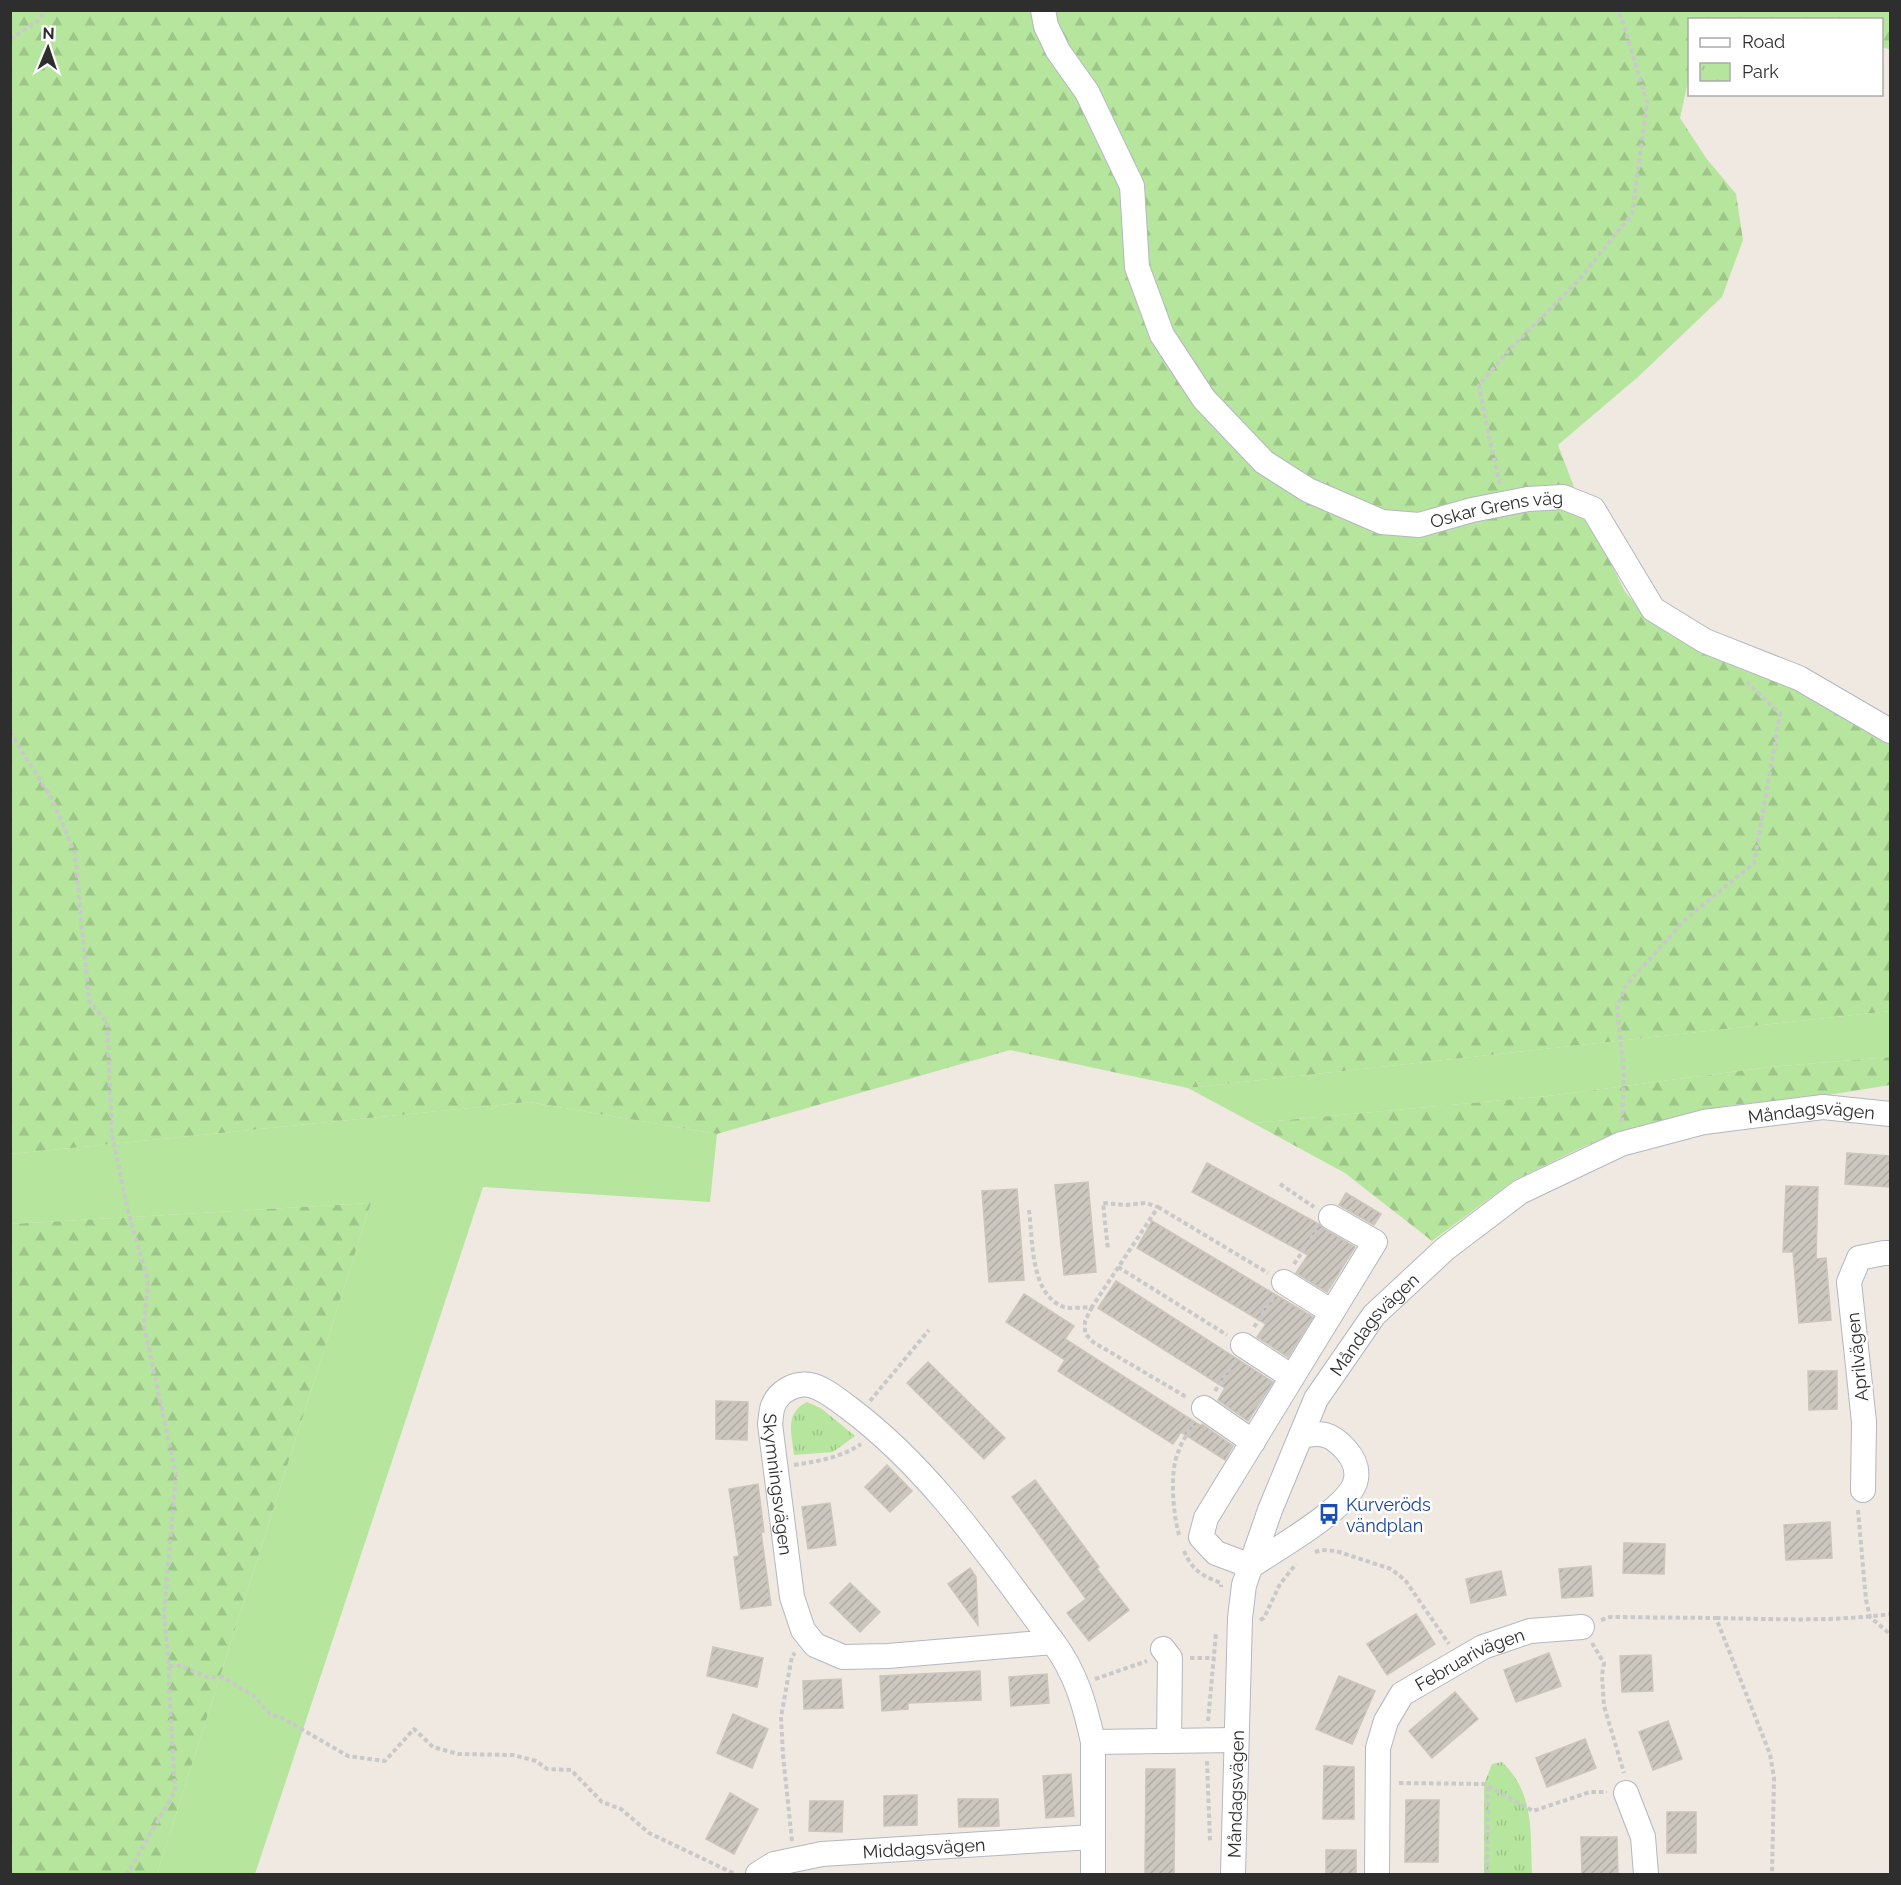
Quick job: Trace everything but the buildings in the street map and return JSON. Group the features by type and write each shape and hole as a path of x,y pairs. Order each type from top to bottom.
{"street":[{"name":"Oskar Grens väg","path":"1043,10 1046,26 1058,51 1087,92 1132,186 1137,267 1161,335 1204,399 1264,462 1308,490 1382,522 1419,525 1505,503 1563,496 1593,509 1653,609 1705,641 1799,678 1890,731"},
{"name":"Måndagsvägen","path":"1233,1875 1240,1618 1244,1585 1270,1510 1316,1399 1374,1315 1438,1256 1520,1192 1621,1144 1704,1122 1823,1107 1890,1114"},
{"path":"1301,1436 1320,1432 1339,1442 1355,1461 1356,1479 1347,1498 1329,1514 1251,1566 1216,1553 1201,1537 1206,1518 1375,1242 1330,1218"},
{"name":"Aprilvägen","path":"1863,1490 1864,1422 1849,1282 1859,1258 1890,1253"},
{"path":"1284,1282 1332,1312"},
{"path":"1243,1345 1292,1377"},
{"name":"Skymningsvägen","path":"809,1637 803,1630 792,1596 770,1424 773,1405 783,1392 798,1384 811,1385 831,1395 867,1422 925,1477 972,1533 1067,1662 1085,1706 1093,1742"},
{"path":"1204,1408 1253,1442"},
{"name":"Februarivägen","path":"1377,1875 1378,1748 1386,1721 1402,1694 1483,1647 1530,1630 1582,1627"},
{"path":"809,1637 815,1646 843,1657 888,1656 1053,1642"},
{"path":"1166,1653 1169,1740"},
{"path":"1093,1875 1093,1742 1236,1740"},
{"path":"1626,1793 1643,1837 1646,1875"},
{"name":"Middagsvägen","path":"758,1875 774,1864 822,1854 1093,1837"}],"path":[{"path":"10,39 39,20 45,10"},
{"path":"1505,503 1479,385 1510,349 1578,281 1632,214 1647,103 1618,10"},
{"path":"1621,1144 1624,1074 1617,1008 1626,985 1686,919 1754,863 1780,714 1738,674"},
{"path":"10,732 53,801 75,854 89,1001 106,1022 112,1134 128,1212 148,1281 144,1326 176,1475 164,1614 170,1666 169,1686 176,1791 127,1875"},
{"path":"1108,1250 1103,1203 1126,1205 1146,1203 1158,1207 1284,1282"},
{"path":"1158,1207 1092,1307 1085,1321 1085,1333 1093,1342 1204,1408"},
{"path":"1029,1210 1038,1282 1045,1294 1064,1307 1092,1307"},
{"path":"1118,1267 1243,1345"},
{"path":"776,1466 824,1461 849,1452 868,1439 867,1422 929,1330"},
{"path":"1863,1490 1858,1509 1866,1600 1870,1617 1890,1634"},
{"path":"1306,1556 1322,1550 1336,1551 1391,1569 1405,1580 1460,1660"},
{"path":"1240,1618 1258,1620 1264,1618 1280,1584 1299,1563"},
{"path":"1378,1782 1484,1784 1533,1811 1590,1791 1626,1793 1624,1767 1604,1706 1602,1675 1604,1663 1582,1627 1610,1617 1822,1620 1890,1614"},
{"path":"1716,1618 1770,1754 1774,1778 1772,1875"},
{"path":"793,1860 781,1717 792,1656 809,1637"},
{"path":"1077,1686 1166,1653 1214,1658"},
{"path":"170,1666 182,1666 207,1677 222,1677 253,1695 270,1714 282,1718 348,1756 385,1761 414,1729 433,1747 458,1754 513,1755 536,1761 547,1769 571,1770 602,1803 621,1809 649,1833 735,1875"},
{"path":"1487,1875 1488,1786"}],"green space":[{"path":"11,11 1890,11 1890,50 1883,47 1883,18 1688,18 1688,82 1680,118 1706,158 1736,194 1743,240 1722,297 1639,376 1558,445 1585,516 1625,592 1647,616 1793,688 1890,740 1890,1011 1188,1088 1010,1050 717,1134 529,1102 11,1154"},
{"path":"1890,1011 1890,1057 1770,1067 1548,1096 1253,1123 1188,1088"},
{"path":"1890,1057 1890,1085 1822,1096 1731,1105 1671,1118 1587,1145 1513,1181 1432,1241 1345,1173 1253,1123 1548,1096 1770,1067"},
{"path":"529,1102 717,1134 710,1202 483,1187 255,1874 157,1874 371,1203 11,1224 11,1154"},
{"path":"371,1203 157,1874 11,1874 11,1224"},
{"path":"807,1402 822,1409 855,1436 833,1452 794,1455 792,1418 795,1412"},
{"path":"1502,1762 1513,1774 1520,1787 1529,1814 1532,1874 1484,1874 1484,1784 1492,1764"}],"place":[{"name":"Kurveröds vändplan","path":"1329,1514"}]}
